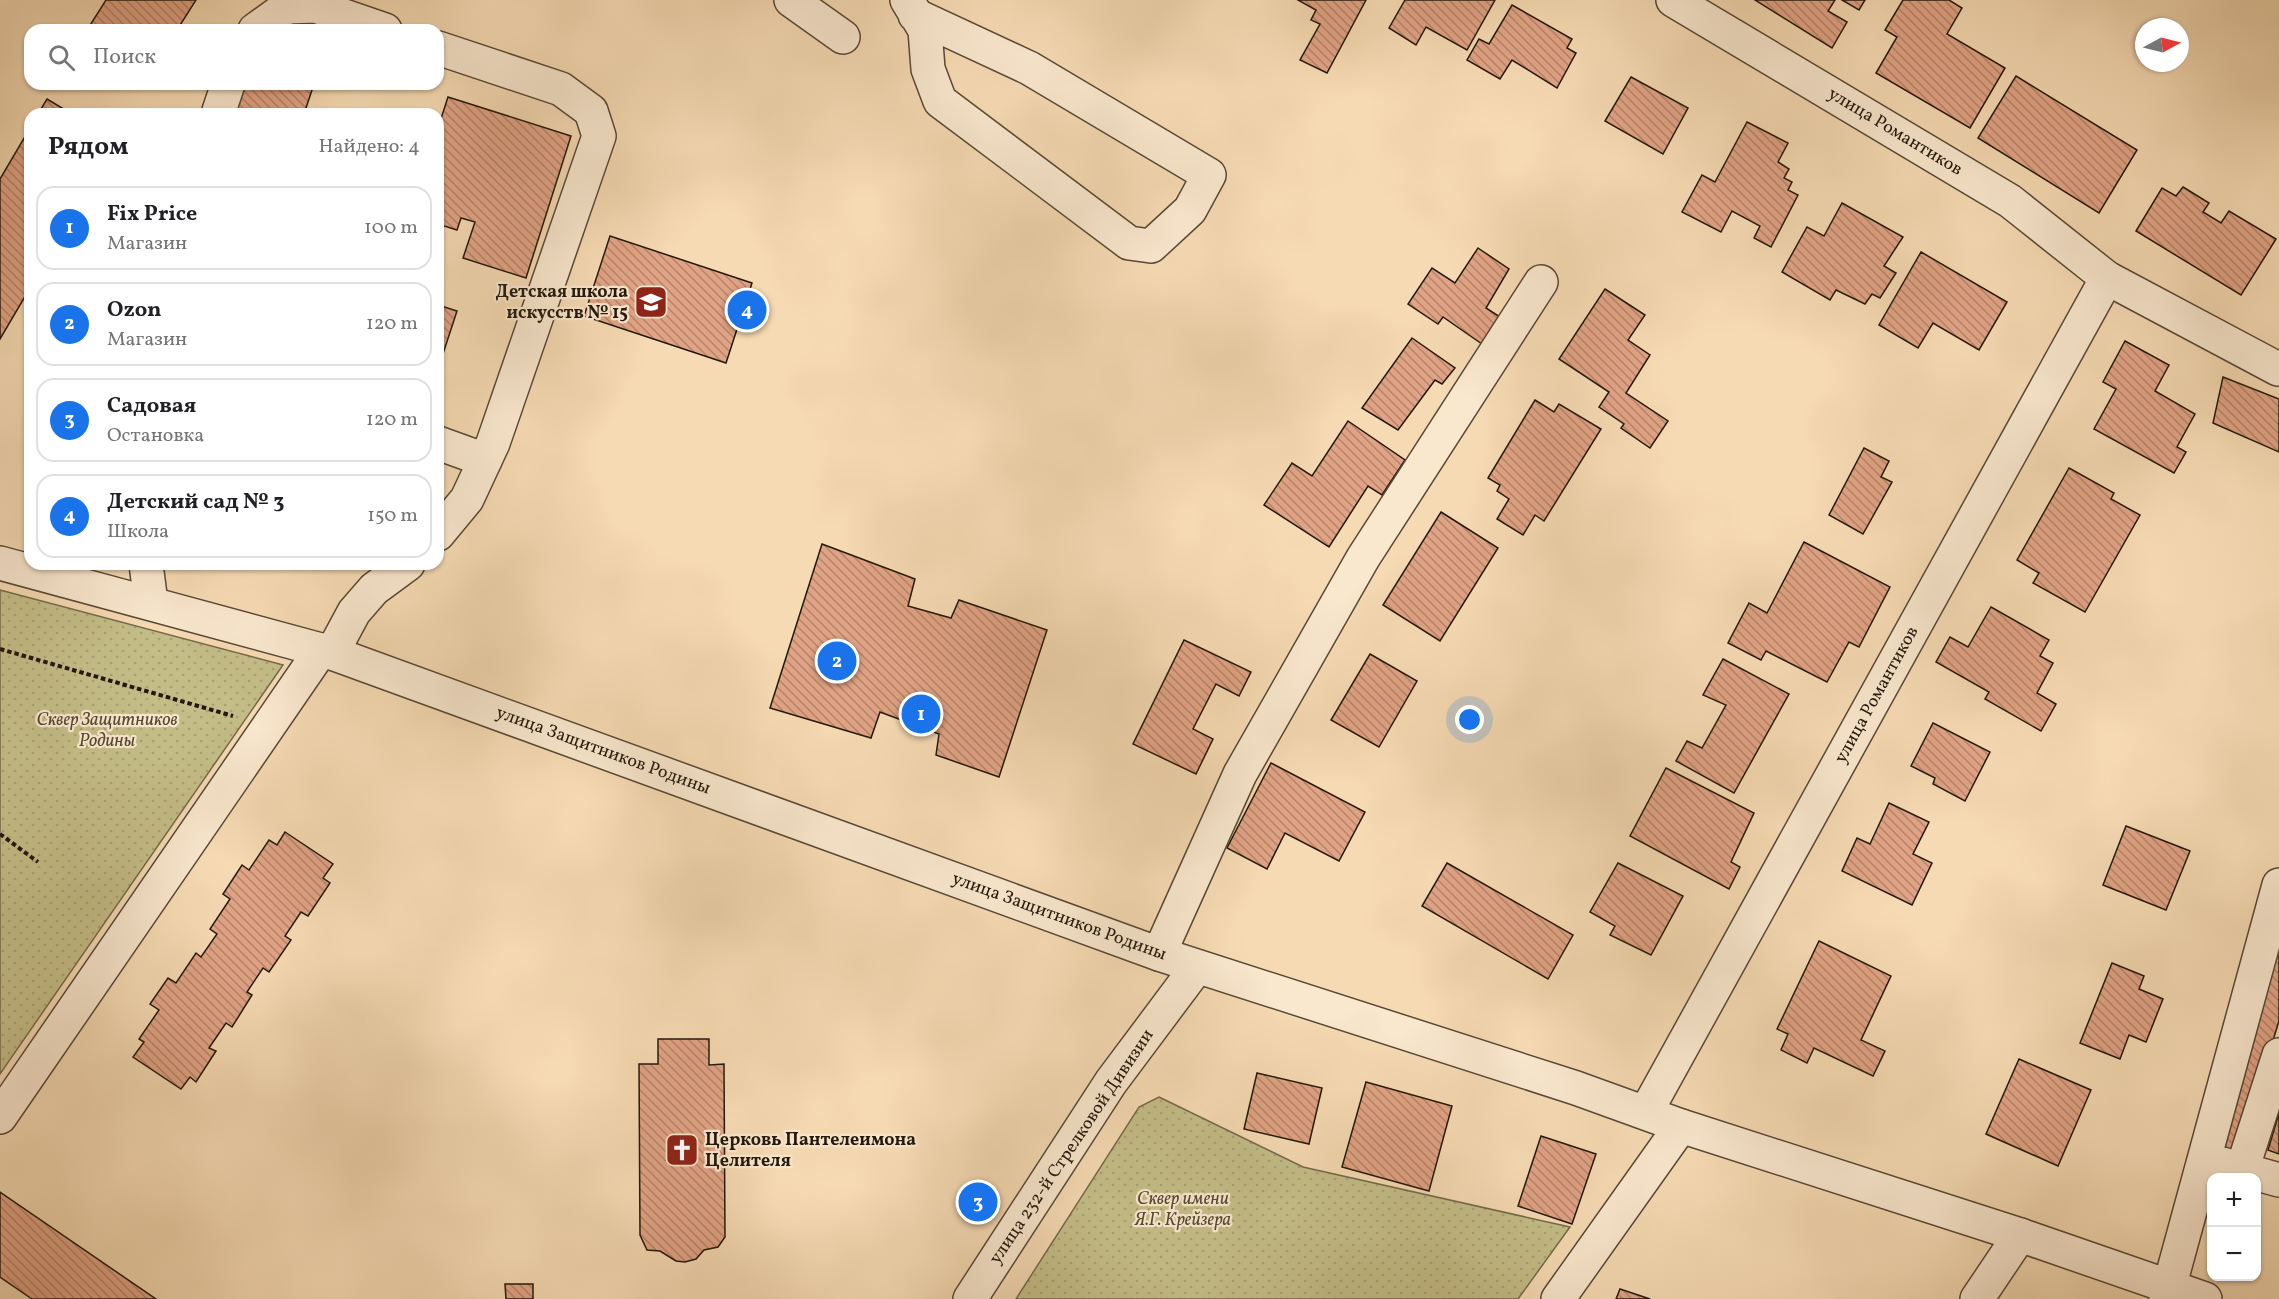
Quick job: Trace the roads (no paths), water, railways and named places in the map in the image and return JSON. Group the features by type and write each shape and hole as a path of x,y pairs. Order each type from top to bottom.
{"street":[{"path":"791,0 843,37"},
{"name":"улица Романтиков","path":"1672,0 2010,201 2107,278 2278,369"},
{"path":"263,24 287,7 315,6 368,24"},
{"path":"911,7 1029,68 1209,175 1190,210 1151,246 1130,243 940,101 928,69 925,30 911,7"},
{"path":"444,50 561,89 591,111 599,136 497,432 467,499 444,527"},
{"path":"220,108 226,90"},
{"name":"улица Романтиков","path":"1646,1112 2107,278"},
{"path":"1159,954 1240,774 1363,558 1541,282"},
{"path":"444,445 485,460"},
{"name":"улица Защитников Родины","path":"0,563 24,569"},
{"name":"улица Защитников Родины","path":"26,570 327,652 1159,954 2020,1235 2167,1293 2205,1299"},
{"path":"147,570 151,603"},
{"path":"0,1117 269,726 327,652 354,612 374,589 400,570"},
{"path":"2167,1293 2279,885"},
{"name":"улица 232-й Стрелковой Дивизии","path":"970,1299 1111,1082 1197,967"},
{"path":"2242,1170 2279,1055"},
{"path":"1558,1299 1681,1126"},
{"path":"2203,1159 2279,1180"},
{"path":"1977,1299 2020,1235"}],"place":[{"name":"Детская школа искусств № 15","path":"651,302"},
{"name":"Детский сад № 3","path":"747,310"},
{"name":"Ozon","path":"837,661"},
{"name":"Fix Price","path":"921,714"},
{"name":"Церковь Пантелеимона Целителя","path":"682,1150"},
{"name":"Садовая","path":"978,1202"}],"park label":[{"name":"Сквер Защитников Родины","path":"107,730"},
{"name":"Сквер имени Я.Г. Крейзера","path":"1183,1209"}]}
